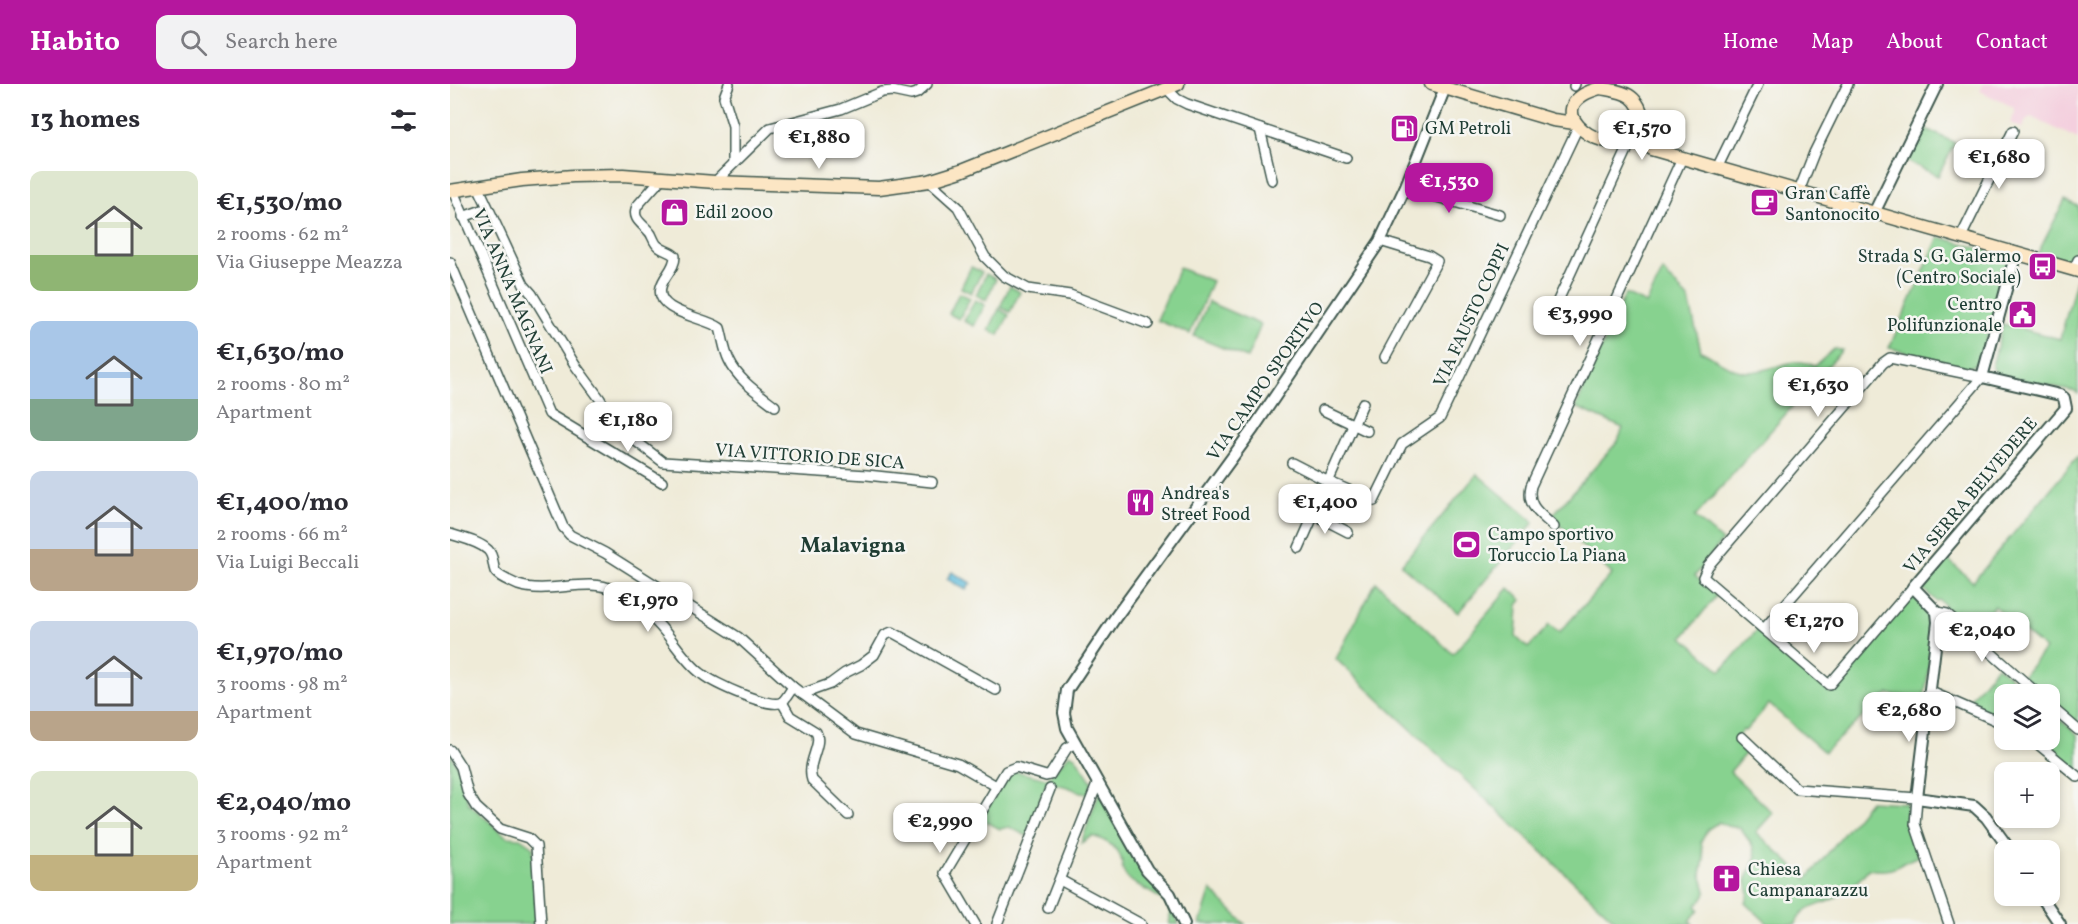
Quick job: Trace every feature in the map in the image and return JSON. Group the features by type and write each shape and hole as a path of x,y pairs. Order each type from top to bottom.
{"main road":[{"path":"1431,84 1576,125"},
{"path":"1627,84 1643,118 1636,136"},
{"path":"1553,120 1564,116 1580,97 1602,86 1632,97"},
{"path":"451,191 573,176 623,175 715,182 879,188 929,181 961,171 1164,87"},
{"path":"1571,109 1571,116 1576,125 1584,132 1608,141 1636,136 1664,152 1682,158 2016,253 2076,267"}],"street":[{"path":"729,84 724,97 733,126 733,164"},
{"path":"715,182 770,129 841,109 882,92 892,91 911,95 927,84"},
{"path":"1716,168 1758,84"},
{"path":"1799,191 1814,153 1848,84"},
{"path":"1874,213 1937,84"},
{"path":"1164,87 1177,99 1187,104 1346,158"},
{"name":"VIA CAMPO SPORTIVO","path":"1184,924 1170,894 1147,870 1067,729 1064,713 1066,690 1115,618 1253,429 1380,241 1405,188 1445,88"},
{"name":"VIA FAUSTO COPPI","path":"1327,482 1374,501 1402,444 1440,418 1576,125"},
{"path":"1260,129 1272,180"},
{"path":"1961,237 2013,131"},
{"path":"1550,318 1628,148 1636,136"},
{"path":"1554,527 1530,503 1531,486 1682,158"},
{"path":"662,178 637,206 635,212 637,219 650,232 658,246 675,256 675,262 661,286 662,296 676,311 708,321 720,328 726,355 733,367 743,380 775,406"},
{"path":"929,181 958,207 985,257 1004,276 1028,289 1070,295 1148,324"},
{"name":"VIA VITTORIO DE SICA","path":"478,186 524,285 575,365 616,426 663,462 932,482"},
{"path":"1405,188 1500,215"},
{"name":"VIA ANNA MAGNANI","path":"451,191 549,414 662,482"},
{"path":"463,217 488,208"},
{"path":"1380,241 1429,256 1437,261 1385,357"},
{"path":"1764,629 1982,378 2016,253"},
{"path":"450,262 563,526 570,535 605,553 738,637 793,687 856,734 958,764 996,786"},
{"path":"1913,587 1829,685 1704,577 1708,566 1875,372 1890,358 1982,378"},
{"name":"VIA SERRA BELVEDERE","path":"1938,612 1913,587 2066,408 2064,398 2060,395 1982,378"},
{"path":"1299,548 1363,402"},
{"path":"1323,410 1367,432"},
{"path":"1292,463 1327,482"},
{"path":"1313,514 1348,532"},
{"path":"450,534 481,545 492,554 495,570 499,575 519,585 549,589 593,586 605,587 614,591 657,622 702,674 735,691 768,703 782,702 793,687"},
{"path":"1950,924 1915,824 1938,612 1947,614 2027,684"},
{"path":"802,694 830,684 861,665 874,655 885,635 892,632 996,690"},
{"path":"1929,692 1994,720"},
{"path":"782,702 790,716 816,732 818,741 810,763 812,780 848,815"},
{"path":"2060,714 2078,730"},
{"path":"1742,737 1797,789 1917,798 1974,806 1986,817 2003,840"},
{"path":"975,924 945,873 996,786 1010,768 1016,767 1046,776 1050,775 1067,748 1075,743"},
{"path":"450,750 461,767 468,794 476,807 500,829 528,838 536,846 541,924"},
{"path":"2045,750 2078,777"},
{"path":"1048,908 1098,782"},
{"path":"998,924 1050,789"},
{"path":"1060,880 1141,924"},
{"path":"2048,906 2060,924"}],"shaded area":[{"path":"1983,84 2078,84 2078,139 2031,117 2027,119 2022,128 2010,123 2015,113 2013,107 1980,91"}],"green space":[{"path":"1922,127 1955,143 1938,176 1906,161"},
{"path":"2065,200 2078,206 2078,242 2068,264 2037,255"},
{"path":"1939,237 2008,256 2009,259 1980,362 1968,368 1889,348"},
{"path":"971,267 982,272 971,293 961,288"},
{"path":"1179,268 1212,281 1190,334 1157,320"},
{"path":"1663,271 1689,300 1701,351 1729,367 1756,372 1798,362 1815,366 1834,349 1842,350 1695,517 1722,541 1695,576 1717,595 1683,637 1721,671 1757,630 1830,693 1913,595 1924,603 1932,615 1932,643 1924,699 1888,694 1824,752 1769,704 1737,737 1748,750 1730,772 1773,813 1756,832 1807,879 1870,801 1906,803 1909,825 1919,856 1891,869 1868,869 1842,894 1802,914 1796,924 1768,924 1746,903 1749,894 1746,881 1756,856 1753,846 1740,828 1719,822 1708,829 1701,842 1704,859 1701,874 1706,891 1705,896 1696,906 1699,909 1690,921 1693,924 1619,924 1336,659 1376,582 1453,654 1509,588 1522,600 1518,605 1516,637 1528,648 1549,625 1559,633 1612,574 1551,517 1618,441 1623,428 1576,407 1625,294 1646,304"},
{"path":"986,274 996,279 986,300 976,295"},
{"path":"2077,277 2078,394 2075,391 1996,373 1992,366 2003,324 2060,339"},
{"path":"1010,286 1020,292 1010,312 1000,307"},
{"path":"959,293 970,298 959,319 949,314"},
{"path":"975,300 985,305 974,326 964,321"},
{"path":"1208,302 1261,325 1247,358 1194,336"},
{"path":"999,309 1009,315 999,335 989,330"},
{"path":"2078,456 2078,724 2060,708 2060,684 2032,684 2023,676 2045,649 1994,606 1972,631 1944,608 1944,604 1939,600 1936,601 1922,588 1922,585 1946,558 1973,582"},
{"name":"Campo sportivo Toruccio La Piana","path":"1477,474 1534,522 1458,613 1401,565"},
{"path":"1997,666 2019,684 1994,684 1994,717 1979,710 1969,700"},
{"path":"2060,719 2078,735 2078,772 2050,750 2060,750"},
{"path":"450,754 459,769 468,803 507,837 520,838 533,847 538,924 450,924"},
{"path":"1070,754 1075,756 1092,782 1088,795 1061,785 1046,784 1027,836 1009,827 1000,829 981,819 1008,774 1014,771 1047,779"},
{"path":"1101,793 1168,898 1179,924 1169,924 1170,915 1164,901 1126,876 1122,869 1120,856 1113,847 1092,836 1081,843"},
{"path":"1211,890 1245,924 1200,924"}],"water":[{"path":"952,572 971,583 966,590 947,579"}],"place":[{"name":"GM Petroli","path":"1404,128"},
{"name":"Gran Caffè Santonocito","path":"1764,203"},
{"name":"Edil 2000","path":"674,212"},
{"name":"Strada S. G. Galermo (Centro Sociale)","path":"2042,266"},
{"name":"Centro Polifunzionale","path":"2023,314"},
{"name":"Andrea's Street Food","path":"1140,503"},
{"name":"Campo sportivo Toruccio La Piana","path":"1467,544"},
{"name":"Chiesa Campanarazzu","path":"1727,879"}],"district":[{"name":"Malavigna","path":"853,545"}]}
